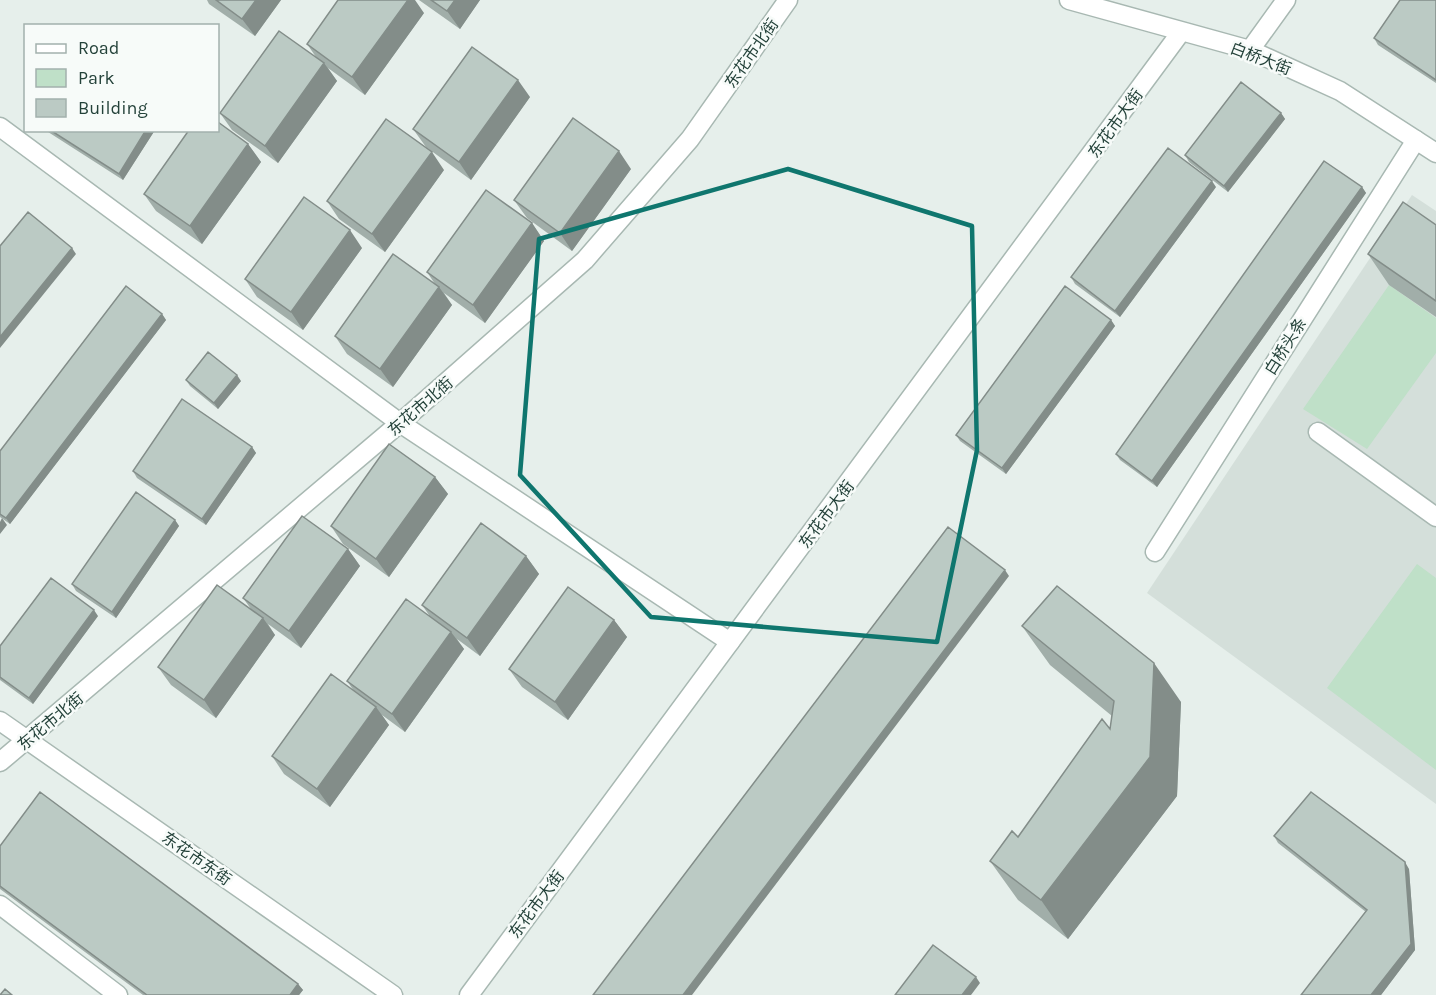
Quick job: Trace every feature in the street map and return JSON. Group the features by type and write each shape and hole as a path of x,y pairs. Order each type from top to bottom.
{"street":[{"name":"东花市北街","path":"0,762 400,423 585,261 690,139 788,0"},
{"name":"白桥大街","path":"1069,0 1250,50 1340,91 1436,153"},
{"path":"1250,50 1286,0"},
{"name":"东花市大街","path":"469,995 1181,32"},
{"path":"0,127 400,423 730,642"},
{"name":"白桥头条","path":"1155,552 1416,140"},
{"path":"1318,432 1436,517"},
{"name":"东花市东街","path":"0,721 393,995"},
{"path":"0,904 118,995"}],"highlighted area":[{"path":"788,169 972,226 977,450 937,642 651,617 520,475 539,239"}],"shaded area":[{"path":"1412,195 1436,211 1436,804 1147,593"}],"green space":[{"path":"1389,285 1436,318 1436,353 1367,449 1303,409"},
{"path":"1417,564 1436,578 1436,770 1327,688"}],"building":[{"path":"216,0 256,0 242,19"},
{"path":"338,0 408,0 352,77 307,44"},
{"path":"431,0 455,0 447,11"},
{"path":"1400,0 1436,0 1436,80 1374,38"},
{"path":"279,31 324,63 265,146 220,113"},
{"path":"472,47 518,80 459,162 413,129"},
{"path":"1241,82 1281,113 1224,186 1185,155"},
{"path":"573,118 619,151 560,233 514,200"},
{"path":"386,119 432,152 372,234 327,201"},
{"path":"219,123 248,144 190,226 144,194 188,132 219,132"},
{"path":"53,132 145,132 119,174"},
{"path":"1168,148 1212,181 1115,311 1071,277"},
{"path":"1324,161 1362,187 1152,481 1116,454"},
{"path":"486,190 532,223 473,305 427,272"},
{"path":"304,197 350,230 291,312 245,279"},
{"path":"1403,202 1436,225 1436,301 1368,254"},
{"path":"28,212 72,248 0,337 0,246"},
{"path":"393,254 439,287 380,369 335,336"},
{"path":"126,286 162,314 6,518 0,514 0,451"},
{"path":"1065,286 1111,320 1002,468 956,435"},
{"path":"208,352 237,375 214,403 186,380"},
{"path":"182,399 252,447 202,519 133,471"},
{"path":"389,444 435,477 376,559 331,526"},
{"path":"136,492 175,520 112,612 72,584"},
{"path":"302,516 348,549 289,631 243,598"},
{"path":"481,523 526,556 467,638 422,605"},
{"path":"948,527 1005,570 683,995 593,995"},
{"path":"51,578 94,610 29,698 0,677 0,646"},
{"path":"217,585 263,618 204,700 158,667"},
{"path":"1057,586 1154,663 1150,757 1041,900 990,861 1012,831 1018,837 1102,719 1110,729 1114,701 1022,626"},
{"path":"568,587 614,620 555,702 509,669"},
{"path":"406,599 451,632 392,714 347,681"},
{"path":"331,674 376,707 317,789 272,756"},
{"path":"40,792 298,984 290,995 147,995 0,886 0,846"},
{"path":"1311,792 1405,862 1411,944 1371,995 1301,995 1367,910 1274,836"},
{"path":"933,945 976,977 962,995 895,995"},
{"path":"5,989 12,995 0,995"}]}
